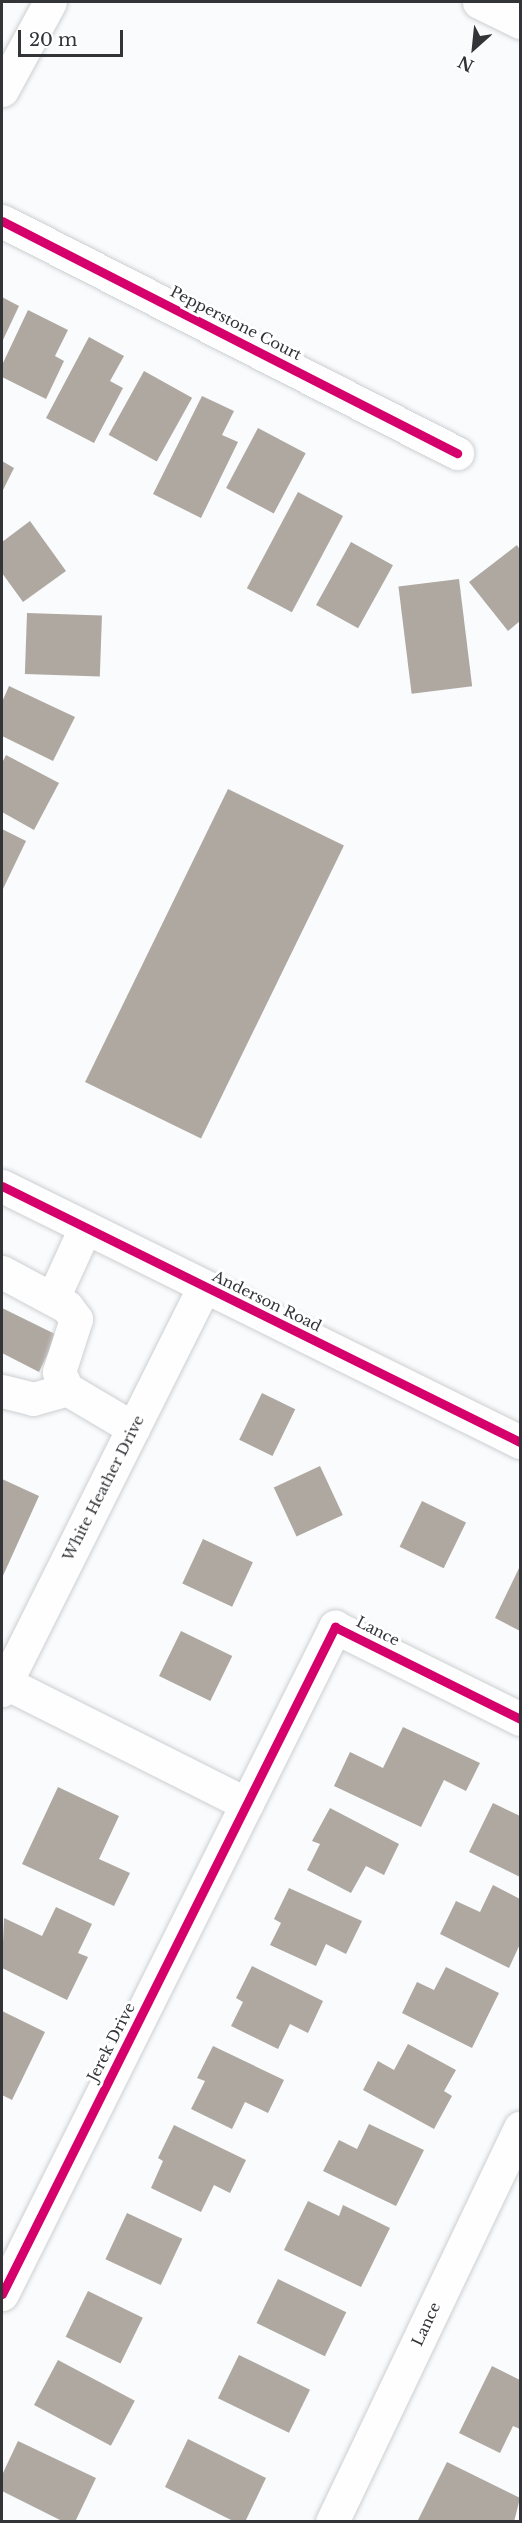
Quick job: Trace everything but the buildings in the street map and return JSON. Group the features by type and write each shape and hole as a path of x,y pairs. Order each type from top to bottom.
{"street":[{"path":"2,90 50,2"},
{"path":"479,2 516,13"},
{"name":"Pepperstone Court","path":"2,221 457,453"},
{"name":"Anderson Road","path":"2,1186 520,1442"},
{"path":"52,1298 85,1228"},
{"path":"2,1272 52,1298 76,1319 59,1372 67,1389 133,1428"},
{"name":"White Heather Drive","path":"3,1684 204,1287"},
{"path":"2,1391 33,1399 67,1389"},
{"name":"Lance","path":"247,1804 335,1627 520,1719"},
{"path":"3,1684 247,1804"},
{"name":"Jerek Drive","path":"2,2294 247,1804"},
{"name":"Lance","path":"332,2522 520,2127"}],"cycle path":[{"path":"2,221 457,453"},
{"path":"2,1186 520,1442"},
{"path":"2,2294 335,1627 520,1719"}]}
